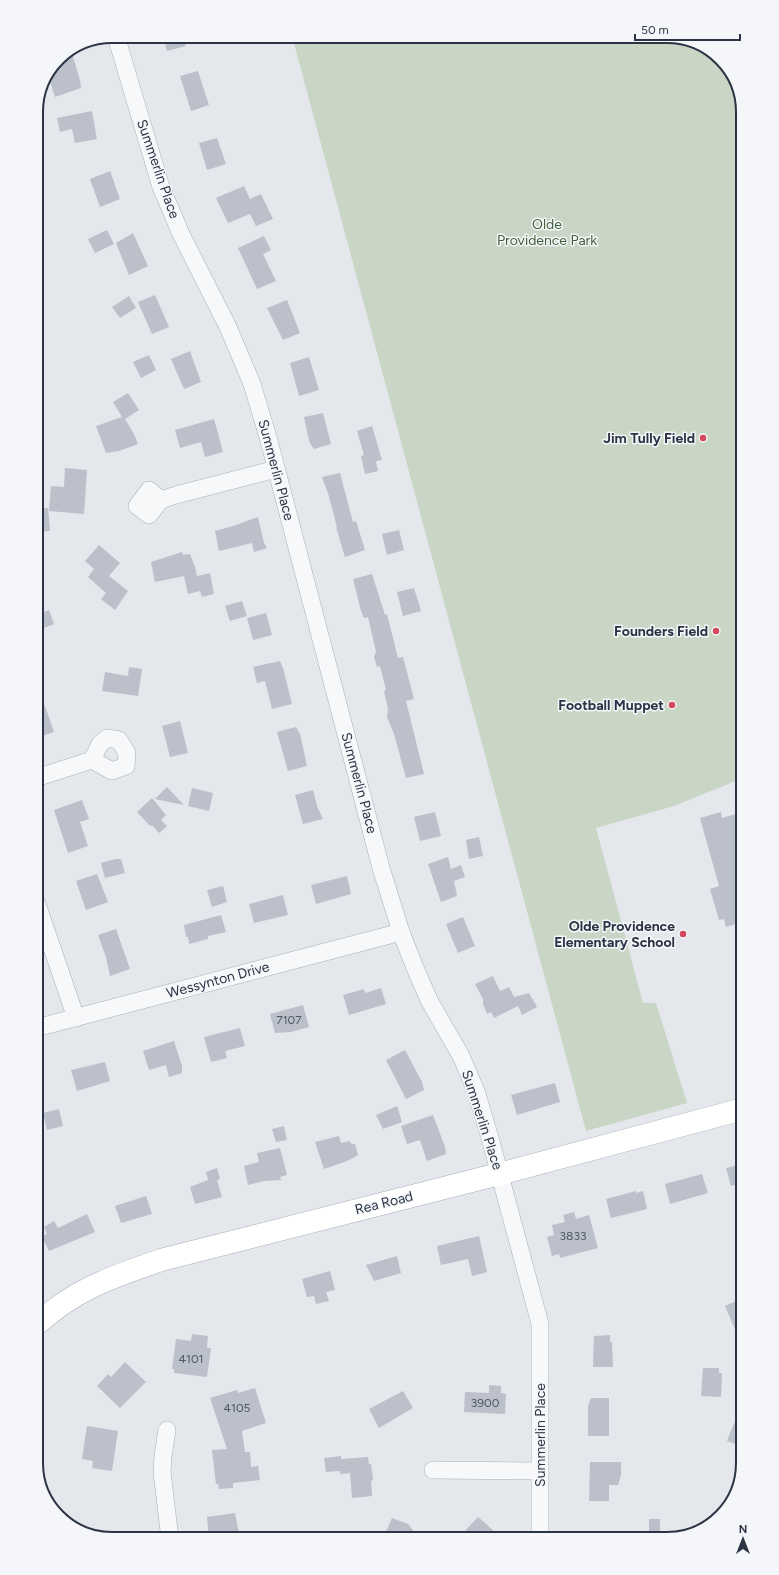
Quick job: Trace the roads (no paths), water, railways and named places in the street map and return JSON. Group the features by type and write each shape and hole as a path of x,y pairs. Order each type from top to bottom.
{"main road":[{"name":"Rea Road","path":"43,1318 67,1299 89,1287 119,1274 161,1260 499,1174 736,1111"}],"street":[{"name":"Summerlin Place","path":"118,43 162,187 181,234 228,326 249,377 276,469 379,860 400,932 430,1002 460,1056 476,1091 540,1324 540,1532"},
{"path":"161,500 276,469"},
{"path":"43,776 92,760"},
{"path":"43,922 76,1018"},
{"name":"Wessynton Drive","path":"43,1026 400,932"},
{"path":"167,1430 162,1472 169,1532"},
{"path":"433,1470 540,1471"}],"place":[{"name":"Jim Tully Field","path":"703,438"},
{"name":"Founders Field","path":"716,631"},
{"name":"Football Muppet","path":"672,705"},
{"name":"Olde Providence Elementary School","path":"683,934"}],"park label":[{"name":"Olde Providence Park","path":"547,232"}]}
